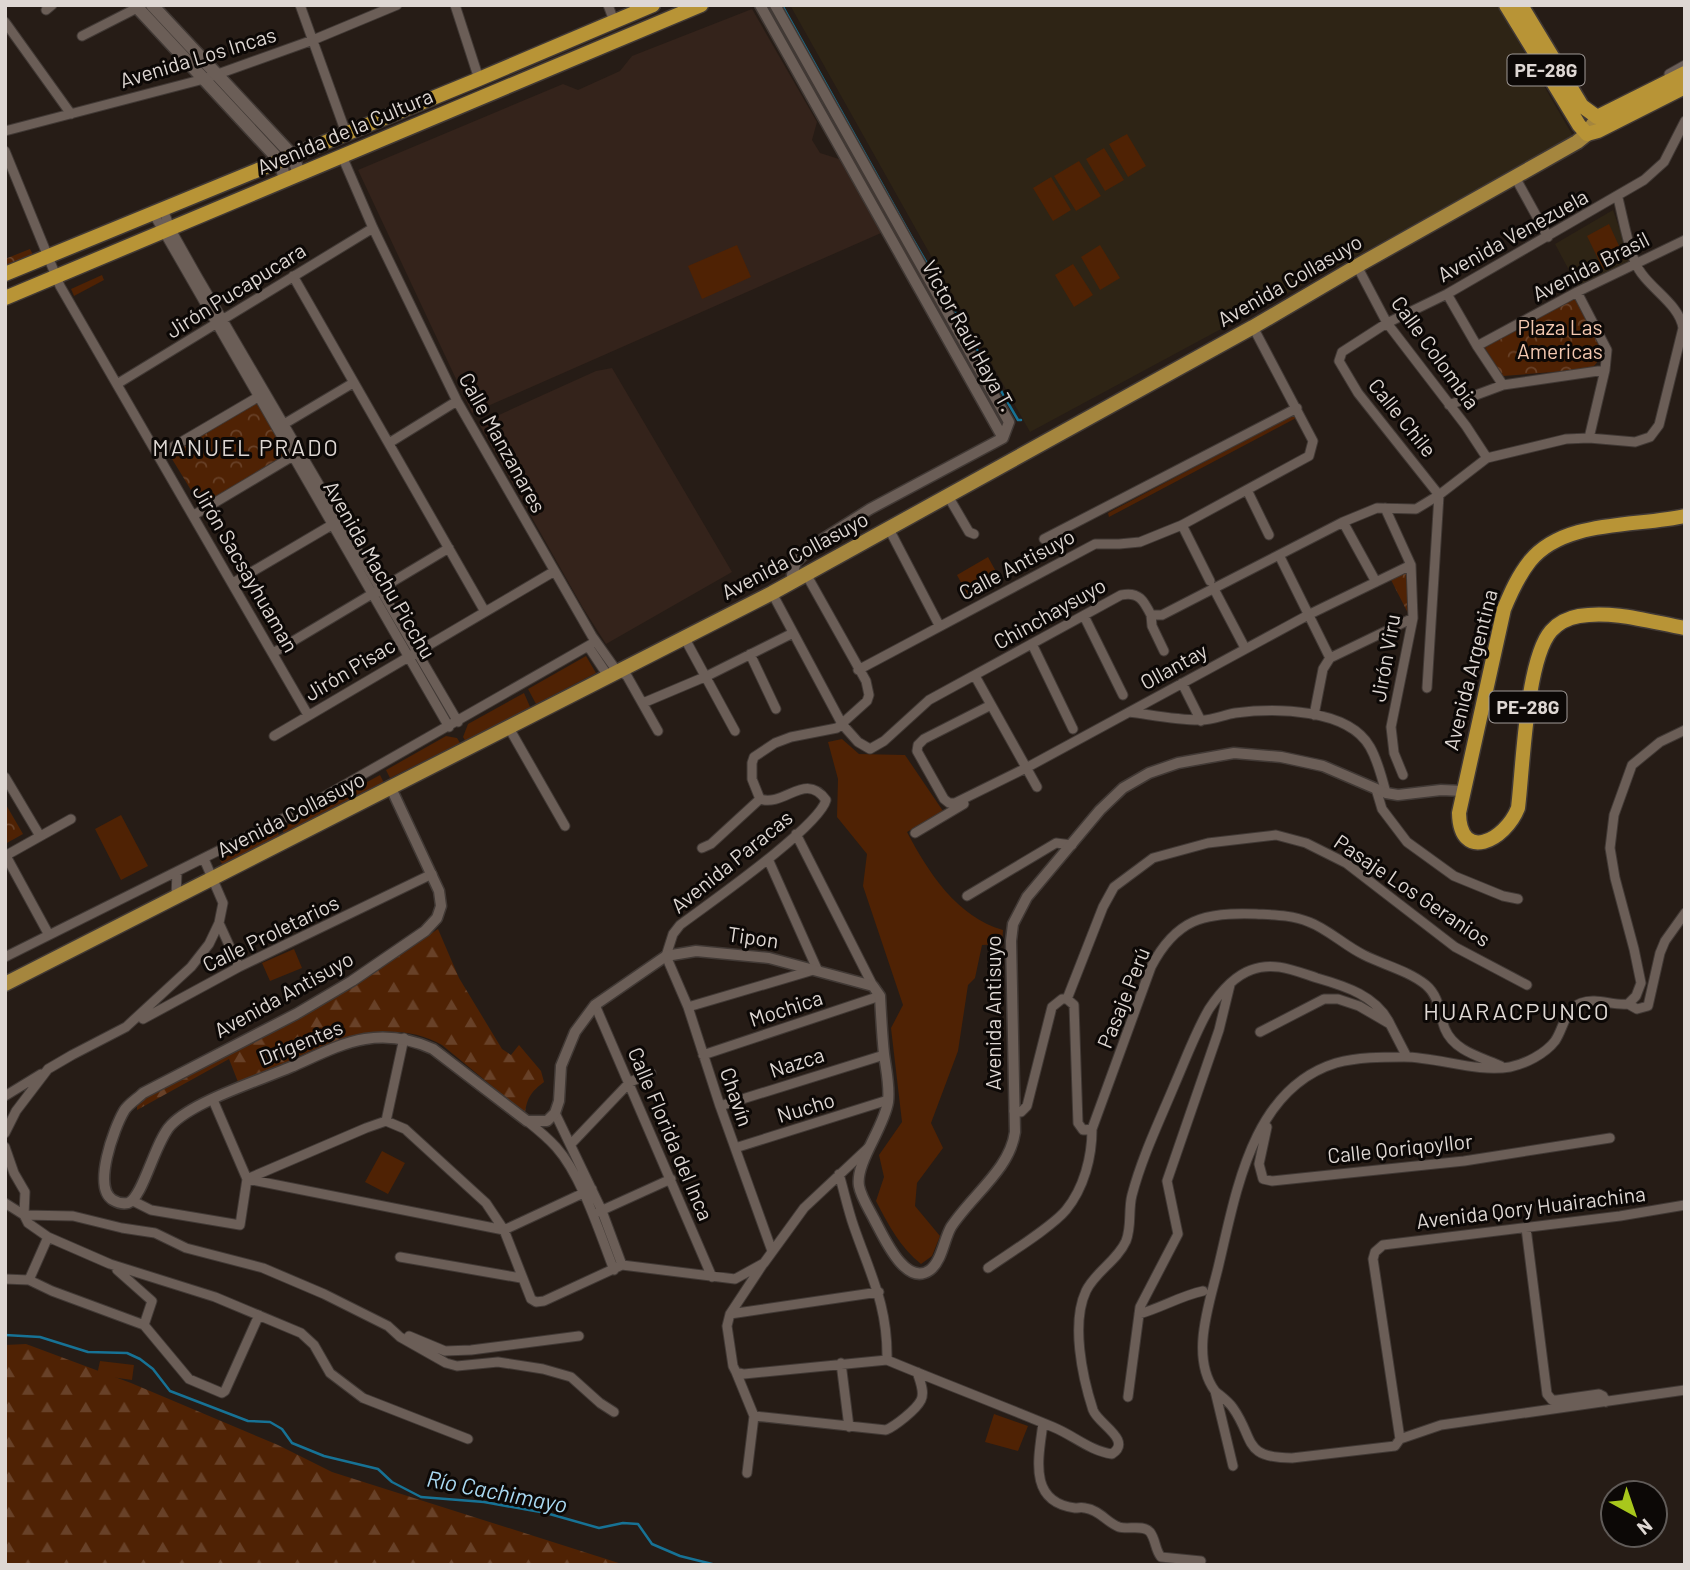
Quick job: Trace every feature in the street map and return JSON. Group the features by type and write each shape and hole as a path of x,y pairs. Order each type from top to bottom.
{"highway":[{"name":"Avenida de la Cultura","path":"5,274 653,5"},
{"name":"Avenida de la Cultura","path":"5,298 701,5"},
{"name":"PE-28G","path":"1506,5 1525,24 1582,106 1592,114"},
{"name":"PE-28G","path":"1521,5 1525,24 1587,134"},
{"path":"1592,114 1685,73"},
{"name":"Avenida Collasuyo","path":"1587,134 1685,87"},
{"name":"Avenida Argentina","path":"1464,791 1504,609 1516,580 1532,559 1552,542 1579,532 1685,516"},
{"name":"PE-28G","path":"1464,791 1459,818 1462,831 1468,838 1487,842 1510,826 1518,808 1530,696 1540,651 1550,631 1564,620 1600,614 1685,628"}],"main road":[{"path":"152,5 218,74 286,159 292,177"},
{"path":"136,7 204,79 286,159"},
{"name":"Avenida Collasuyo","path":"5,984 772,593 889,529 1253,327 1577,142 1587,134 1592,114"}],"street":[{"path":"300,5 346,133"},
{"name":"Avenida Los Incas","path":"5,131 204,79 313,40 397,5"},
{"path":"455,5 479,79"},
{"path":"608,5 614,21"},
{"name":"Victor Raúl Haya T.","path":"760,5 1003,438"},
{"name":"Victor Raúl Haya T.","path":"775,5 1009,422 1003,438"},
{"path":"82,36 136,7"},
{"path":"5,22 71,114"},
{"path":"1592,114 1685,65"},
{"name":"Avenida Venezuela","path":"1339,361 1342,352 1387,323 1447,294 1618,198 1644,180 1664,162 1685,121"},
{"name":"Jirón Sacsayhuaman","path":"5,151 55,277 309,715"},
{"name":"Calle Manzanares","path":"342,156 373,228 457,401 592,644 613,673 626,676 658,731"},
{"path":"1514,177 1548,237"},
{"path":"1164,651 1152,626 1151,615 1162,615 1212,585 1377,508 1410,510 1439,495 1486,458 1566,439 1635,442 1650,437 1659,425 1683,328 1678,314 1635,264 1618,198"},
{"name":"Avenida Machu Picchu","path":"158,211 166,230 453,725"},
{"name":"Jirón Pucapucara","path":"117,384 373,228"},
{"name":"Avenida Brasil","path":"1477,346 1577,292 1685,240"},
{"name":"Calle Colombia","path":"1357,266 1387,323 1479,444 1486,458"},
{"path":"293,276 484,611"},
{"path":"1577,292 1606,346 1605,370 1589,438"},
{"path":"1447,294 1503,385"},
{"name":"Avenida Machu Picchu","path":"220,322 258,397 280,426 293,456 336,523"},
{"path":"1044,539 1297,408 1253,327"},
{"name":"Calle Chile","path":"1339,361 1358,393 1439,495"},
{"path":"1449,405 1503,385 1605,370"},
{"path":"970,378 981,372"},
{"path":"280,426 353,383"},
{"path":"159,455 258,397"},
{"path":"389,443 457,401"},
{"name":"Calle Antisuyo","path":"858,670 1095,544 1140,541 1182,525 1309,456 1313,441 1297,408"},
{"path":"702,848 711,844 760,799 752,779 751,764 754,757 775,743 804,733 833,730 867,701 869,695 866,681 799,577 792,575 796,562 815,544 870,509 1003,438"},
{"path":"194,515 293,456"},
{"path":"1247,490 1269,536"},
{"path":"1427,688 1439,495"},
{"path":"948,496 969,532 974,534"},
{"name":"Jirón Viru","path":"1385,508 1411,565 1413,618 1391,727 1394,753 1403,775"},
{"path":"1343,522 1376,582"},
{"path":"233,583 336,523"},
{"path":"1182,525 1245,648"},
{"path":"889,529 939,625"},
{"path":"273,653 449,548"},
{"path":"1279,555 1330,658"},
{"name":"Ollantay","path":"991,705 924,739 918,745 917,751 944,799 949,803 955,803 1026,768 1245,648 1411,565"},
{"name":"Jirón Pisac","path":"274,736 553,572"},
{"path":"772,593 842,724"},
{"name":"Chinchaysuyo","path":"842,724 864,747 878,746 927,702 1121,595 1131,594 1142,598 1151,615"},
{"path":"1084,616 1123,695"},
{"path":"1314,715 1323,669 1330,658 1413,618"},
{"path":"643,703 707,676 793,633"},
{"path":"684,637 735,731"},
{"path":"5,957 304,808 592,644"},
{"path":"1032,644 1073,729"},
{"path":"750,654 776,709"},
{"path":"975,676 1037,787"},
{"path":"1182,683 1201,721"},
{"path":"1129,712 1201,721 1235,713 1272,711 1338,720 1360,735 1370,746 1381,791 1382,809 1407,842 1454,876 1503,896 1518,899"},
{"path":"509,728 565,826"},
{"path":"1628,1004 1636,996 1640,983 1610,848 1614,815 1632,765 1660,742 1685,730"},
{"name":"Avenida Antisuyo","path":"873,1144 859,1171 862,1196 894,1257 908,1269 921,1273 930,1270 936,1263 949,1231 966,1206 1010,1154 1015,1132 1011,932 1018,913 1027,897 1100,810 1123,788 1149,773 1178,763 1234,753 1281,757 1323,766 1381,791 1398,795 1441,790 1464,791"},
{"path":"915,833 1026,768"},
{"path":"5,777 40,836"},
{"name":"Avenida Antisuyo","path":"133,1201 124,1204 114,1201 104,1187 113,1134 125,1108 143,1093 168,1079 318,1001 425,931 437,918 442,906 439,891 391,788"},
{"name":"Avenida Paracas","path":"666,956 673,934 680,925 768,859 814,820 824,808 826,800 818,790 811,789 800,789 775,800 760,799"},
{"path":"49,935 6,856 71,819"},
{"path":"747,1473 754,1416 733,1366 727,1326 730,1314 804,1208 873,1144 884,1120 888,1100 880,996 796,834"},
{"name":"Pasaje Los Geranios","path":"1067,999 1084,951 1114,887 1153,858 1208,843 1276,835 1306,843 1346,863 1455,947 1527,985"},
{"path":"967,896 1056,843 1072,845"},
{"path":"5,1096 48,1069 126,1027 191,967 209,944 219,923 223,903 204,859"},
{"path":"688,1007 817,969 768,859"},
{"path":"176,897 177,872"},
{"name":"Calle Proletarios","path":"126,1027 239,967 432,874"},
{"name":"Pasaje Perú","path":"1067,999 1073,1004 1078,1124 1083,1130 1092,1129 1151,967 1161,947 1186,924 1225,913 1286,916 1311,922 1361,954 1407,973 1430,989 1437,1001 1445,1030 1454,1043 1506,1068"},
{"path":"1685,914 1665,941 1660,953 1648,1006 1637,1009 1628,1004 1595,1001 1578,1004 1566,1016 1554,1041 1523,1063 1506,1068 1407,1057 1362,1058 1319,1070 1301,1082 1270,1111 1241,1175 1204,1332 1208,1381 1233,1408 1250,1444 1265,1455 1292,1458 1395,1446 1399,1439 1441,1425 1685,1391"},
{"path":"219,923 239,967"},
{"name":"Tipon","path":"555,1113 559,1101 561,1066 575,1032 595,1005 666,956 696,951 769,958 873,986"},
{"name":"Chavín","path":"666,956 688,1007 772,1251"},
{"path":"736,1372 744,1374 887,1360 1112,1454 1118,1451 1119,1444 1117,1437 1093,1412 1078,1342 1079,1313 1087,1289 1118,1255 1126,1241 1130,1228 1131,1197 1145,1154 1210,1008 1231,983 1252,969 1275,965 1343,986 1378,1004 1407,1057"},
{"path":"1128,1397 1139,1314 1178,1234 1167,1181 1219,1030 1231,983"},
{"name":"Mochica","path":"704,1055 880,996"},
{"path":"1014,1111 1023,1111 1028,1101 1052,1007 1062,999 1067,999"},
{"path":"1260,1032 1324,999 1338,999 1359,1006 1390,1024"},
{"name":"Calle Florida del Inca","path":"595,1005 712,1277"},
{"path":"386,1121 404,1038"},
{"name":"Drigentes","path":"133,1201 140,1191 150,1161 170,1126 182,1116 326,1052 364,1039 404,1038 433,1049 527,1121"},
{"name":"Nazca","path":"720,1106 884,1055"},
{"path":"5,1133 16,1111 48,1069"},
{"path":"571,1144 630,1082 651,1073"},
{"path":"133,1201 151,1210 240,1226 247,1179 213,1100"},
{"name":"Nucho","path":"735,1148 888,1100"},
{"name":"Calle Qoriqoyllor","path":"1270,1111 1260,1171 1263,1179 1272,1181 1464,1161 1610,1138"},
{"path":"527,1121 547,1121 555,1113 571,1144 618,1268"},
{"path":"247,1179 386,1121 405,1129 486,1203 504,1230 530,1299 536,1302 544,1301 618,1268 735,1279 764,1263"},
{"path":"527,1121 557,1147 587,1191"},
{"path":"988,1268 1068,1208 1087,1170 1092,1152 1092,1129"},
{"path":"5,1147 14,1173 25,1192 24,1215"},
{"path":"839,1174 888,1330 887,1360"},
{"path":"247,1179 504,1230 587,1191"},
{"path":"597,1213 671,1179"},
{"path":"25,1192 5,1203 24,1215 34,1229 48,1237 110,1265 215,1297 301,1333 308,1338 330,1373 363,1398 468,1439"},
{"name":"Avenida Qory Huairachina","path":"1399,1439 1373,1262 1375,1252 1383,1245 1620,1216 1685,1205"},
{"path":"24,1215 73,1216 155,1233 186,1248 274,1273 445,1351 579,1335"},
{"path":"1526,1228 1547,1394 1552,1400 1598,1394 1603,1396 1606,1402"},
{"path":"29,1280 48,1237"},
{"path":"400,1256 521,1278"},
{"path":"110,1265 152,1301 144,1325"},
{"path":"5,1279 29,1280 64,1296 144,1325 189,1379 222,1392 225,1391 258,1315"},
{"path":"1139,1314 1183,1295 1203,1291"},
{"path":"730,1314 878,1292"},
{"path":"388,1326 400,1337 446,1363 457,1366 498,1362 571,1377 614,1412"},
{"path":"841,1363 849,1427"},
{"path":"754,1416 886,1430 895,1426 921,1400 923,1390 917,1372"},
{"path":"1215,1391 1233,1466"},
{"path":"1043,1423 1037,1471 1044,1489 1052,1499 1073,1508 1085,1507 1102,1514 1119,1527 1144,1528 1150,1532 1161,1557 1201,1561"}],"shaded area":[{"path":"790,5 1497,5 1573,136 1030,432"},
{"path":"752,9 817,122 812,140 820,153 839,159 881,233 472,413 358,170 563,84 578,90 620,71 632,56"},
{"path":"1613,210 1631,262 1578,287 1555,244"},
{"path":"612,368 732,572 606,644 479,424 596,371"}],"green space":[{"path":"770,5 822,95 815,99 765,8"},
{"path":"1127,134 1146,166 1128,177 1109,144"},
{"path":"844,137 887,212 882,215 839,140"},
{"path":"1104,148 1124,180 1105,191 1086,159"},
{"path":"1079,161 1101,196 1076,211 1054,176"},
{"path":"1051,177 1071,210 1053,221 1033,188"},
{"path":"889,217 952,327 947,330 884,220"},
{"path":"1609,224 1625,259 1603,269 1587,236"},
{"path":"737,245 751,277 702,299 688,266"},
{"path":"1100,245 1120,278 1100,290 1081,257"},
{"path":"30,249 33,255 5,266 5,259"},
{"path":"1073,264 1093,295 1074,307 1055,275"},
{"path":"102,275 104,280 74,296 71,289"},
{"name":"Plaza Las Americas","path":"1571,297 1584,311 1600,339 1601,355 1594,367 1503,376 1485,348 1487,342"},
{"path":"258,402 290,456 202,508 169,454"},
{"path":"1297,413 1298,417 1109,517 1108,513"},
{"path":"988,557 999,577 967,594 957,575"},
{"path":"1407,570 1410,617 1390,578"},
{"path":"586,656 596,673 536,704 528,689"},
{"path":"524,693 531,709 466,742 463,737 468,724"},
{"path":"446,736 457,738 460,743 390,778 386,770"},
{"path":"842,739 859,754 905,755 943,811 907,832 915,847 934,877 958,904 987,924 1003,930 1002,944 982,945 975,978 968,985 958,1051 931,1123 943,1148 917,1183 915,1206 940,1236 932,1256 921,1264 901,1243 876,1201 884,1177 879,1155 902,1122 891,1028 903,1005 863,886 867,854 837,817 838,779 828,742"},
{"path":"380,775 384,783 284,834 282,828"},
{"path":"5,803 23,834 5,844"},
{"path":"121,815 148,866 121,880 95,829"},
{"path":"277,831 280,837 223,866 220,860"},
{"path":"438,929 459,978 502,1049 511,1055 519,1045 541,1071 544,1082 531,1095 525,1113 442,1045 416,1035 388,1032 360,1035 332,1043 304,1054 227,1093 238,1082 229,1059 137,1110 137,1104 143,1099 337,996"},
{"path":"294,949 302,968 270,981 262,963"},
{"path":"382,1151 405,1163 388,1194 365,1182"},
{"path":"26,1344 131,1383 278,1445 332,1472 625,1565 5,1565 5,1345"},
{"path":"100,1361 134,1365 132,1380 97,1375"},
{"path":"994,1414 1028,1426 1018,1451 985,1442"}],"waterway":[{"path":"782,5 911,236 1018,420 1021,420"},
{"name":"Río Cachimayo","path":"5,1335 40,1337 88,1352 127,1353 153,1369 170,1391 248,1421 270,1422 282,1429 292,1443 324,1456 378,1469 392,1482 421,1497 484,1502 546,1513 599,1528 623,1523 638,1524 652,1544 680,1556 716,1565"}],"district":[{"name":"MANUEL PRADO","path":"246,448"},
{"name":"HUARACPUNCO","path":"1517,1012"}]}
